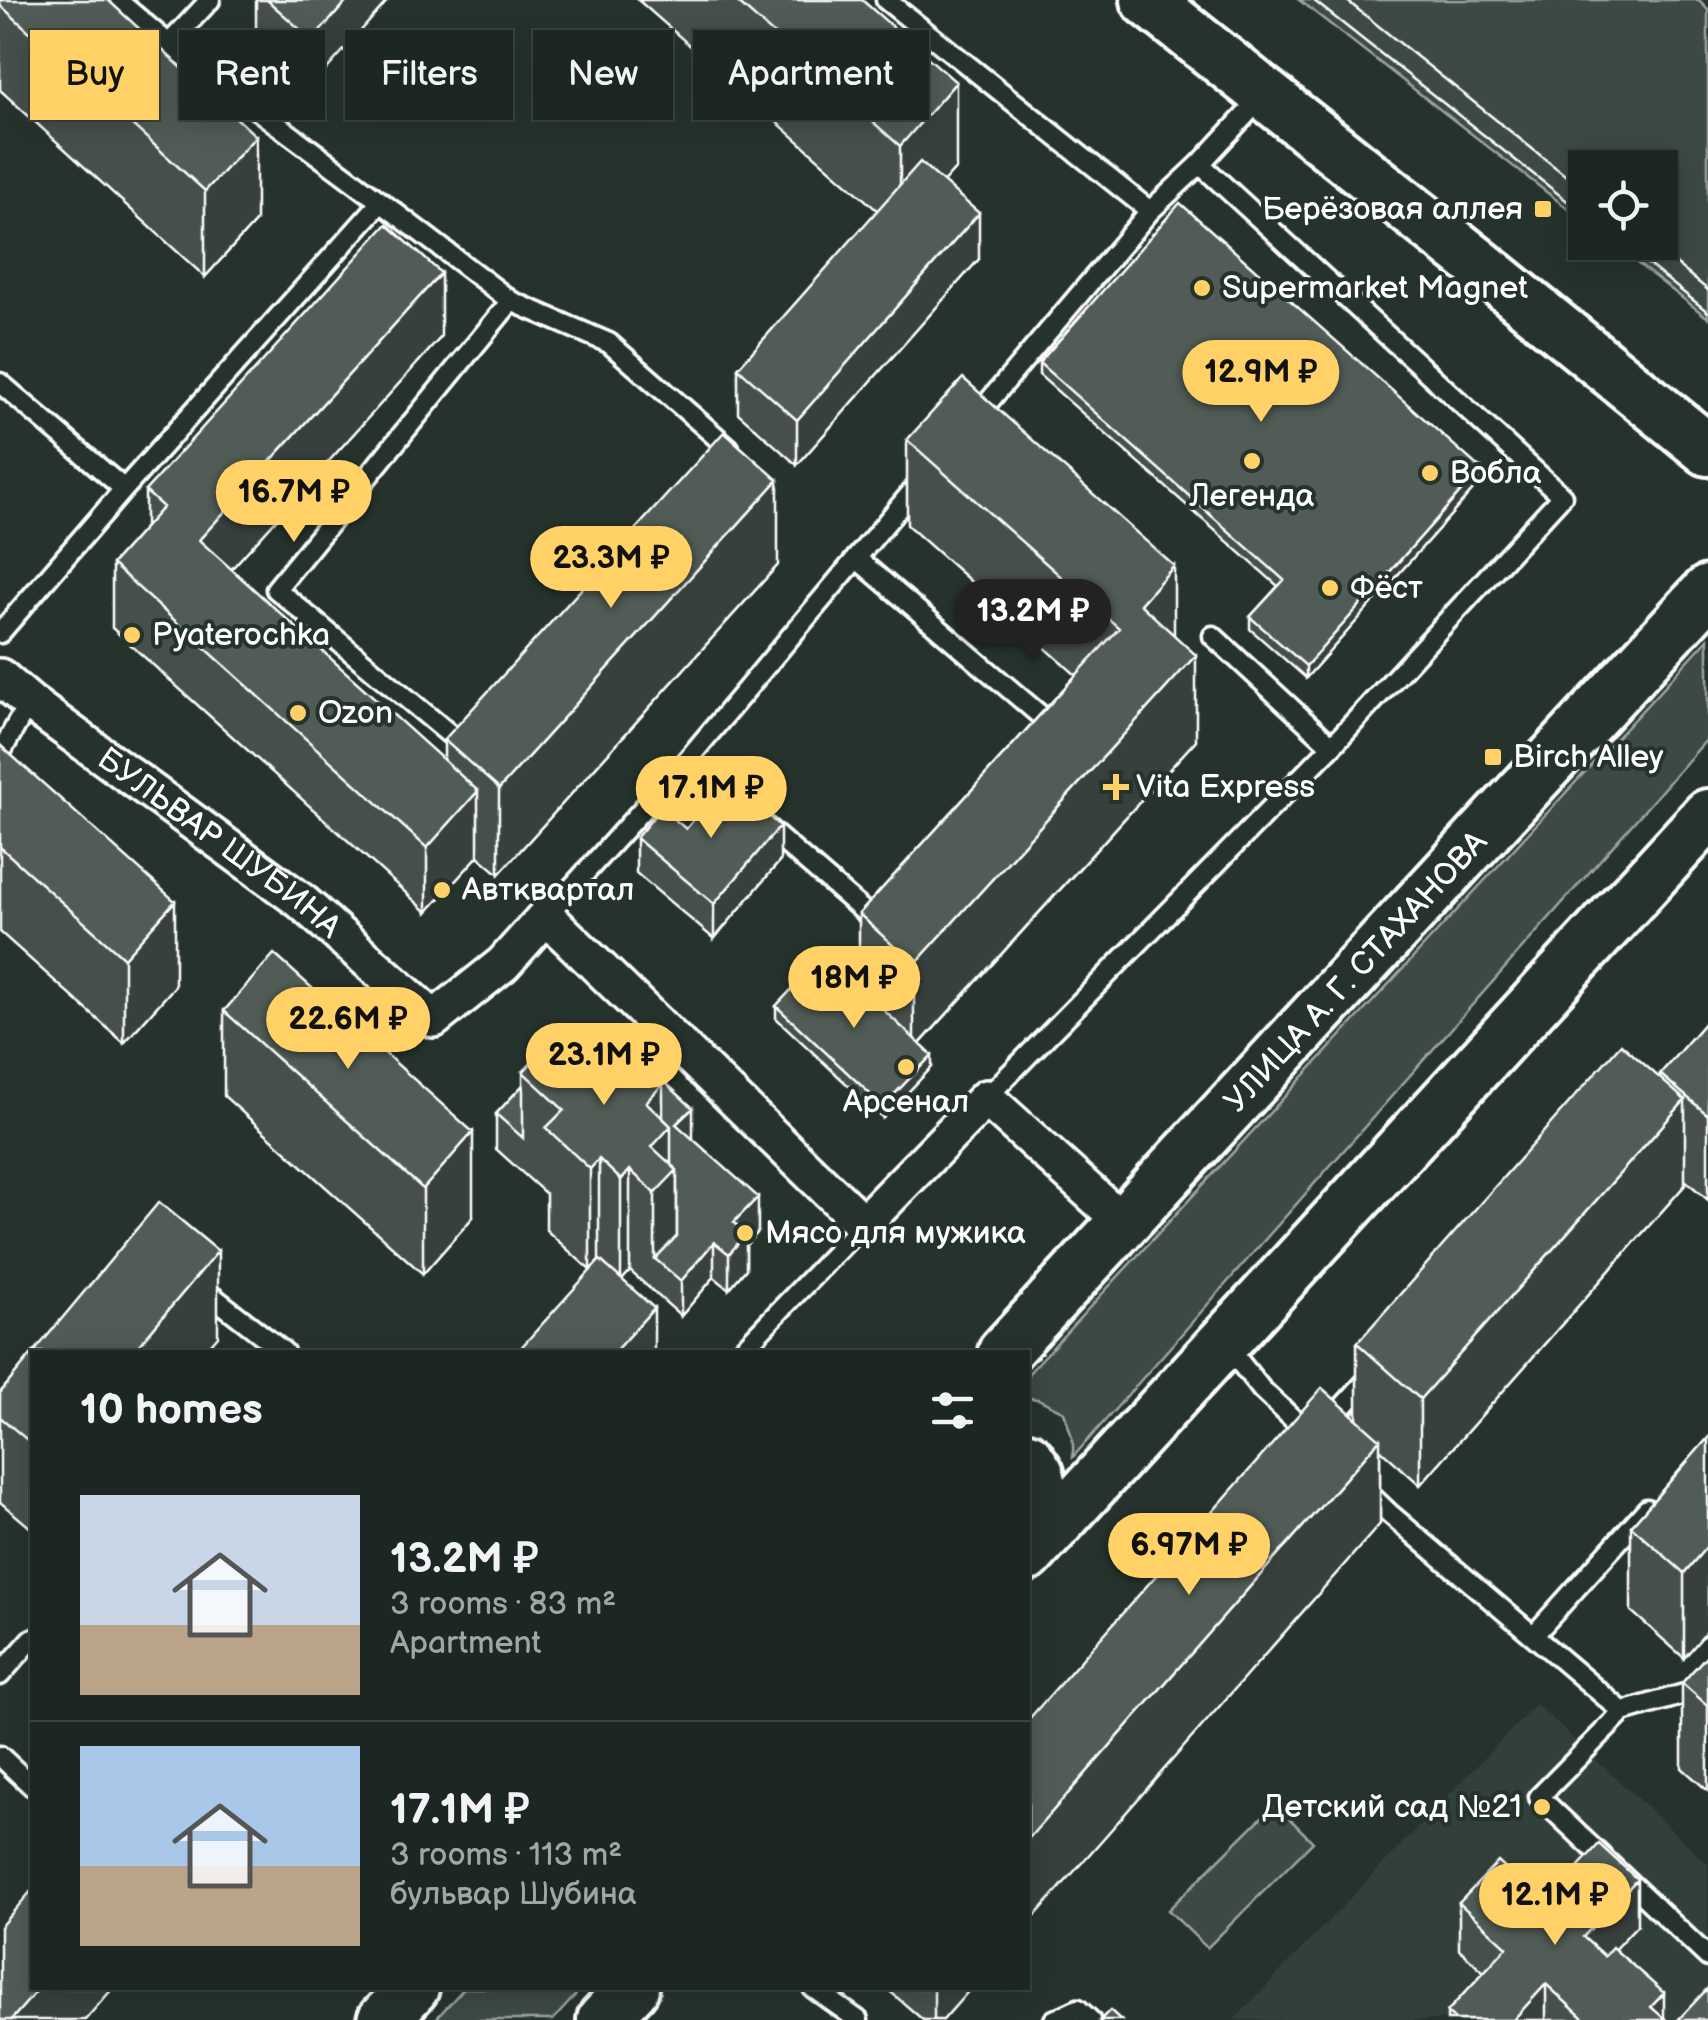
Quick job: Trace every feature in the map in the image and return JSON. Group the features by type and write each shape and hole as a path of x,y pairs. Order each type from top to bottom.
{"main road":[{"path":"1147,0 1708,450"},
{"name":"УЛИЦА А. Г. СТАХАНОВА","path":"1006,1350 1708,591"},
{"path":"1039,1542 1708,815"},
{"path":"1030,1461 1038,1474 1039,1542"},
{"path":"383,2020 411,1990"},
{"path":"603,2020 631,1990"}],"street":[{"name":"БУЛЬВАР ШУБИНА","path":"0,677 301,901 434,1018 503,964 546,916"},
{"path":"546,916 863,1224 986,1098 1124,1223"}],"lane":[{"path":"117,0 169,44 511,301 609,343 729,448 716,463"},
{"path":"169,44 210,0"},
{"path":"886,0 1150,211"},
{"path":"957,439 1150,211 1200,164 1264,94"},
{"path":"986,1098 1332,746 1562,496 1200,164"},
{"path":"0,633 381,202"},
{"path":"473,727 460,742 276,589 511,301"},
{"path":"0,382 124,489"},
{"path":"546,916 688,759 932,468"},
{"path":"856,558 1054,727 1042,741"},
{"path":"1212,636 1332,746"},
{"path":"0,754 30,702"},
{"path":"688,759 874,920 887,906"},
{"path":"742,1350 863,1224"},
{"path":"181,1272 281,1350"},
{"path":"1224,1342 1313,1448 1381,1366"},
{"path":"1351,1476 1389,1513 1624,1712"},
{"path":"1534,1635 1658,1497"},
{"path":"0,1675 30,1641"},
{"path":"1708,1687 1624,1712 1539,1797 1708,1957"},
{"path":"0,1756 30,1784"},
{"path":"816,1990 858,2020"},
{"path":"1054,2020 1078,2010 1090,2020"}],"shaded area":[{"path":"1299,0 1699,0 1708,9 1708,318 1633,260 1678,260 1678,150 1568,150 1568,209"},
{"path":"1708,639 1708,738 1073,1457 1073,1441 1064,1412 1030,1398 1030,1372"},
{"name":"Детский сад №21","path":"1536,1704 1708,1864 1708,2020 1234,2020"},
{"path":"1275,1804 1313,1842 1207,1948 1168,1910"},
{"path":"462,1990 580,1990 553,2020 435,2020"}],"building":[{"path":"0,0 108,0 141,30 30,32 0,5"},
{"path":"267,0 348,0 321,30 301,30"},
{"path":"735,0 862,0 896,30 769,30"},
{"path":"159,47 179,65 179,120 239,120 256,136 205,191 127,120 159,120"},
{"path":"929,58 956,82 929,113"},
{"path":"871,120 923,120 900,146"},
{"path":"920,162 979,213 797,420 738,368"},
{"path":"1180,203 1481,469 1306,666 1250,617 1284,580 1039,363"},
{"path":"387,224 441,273 199,540 478,791 427,848 112,564 163,507 145,491"},
{"path":"963,378 1174,566 1140,604 1196,655 914,965 859,914 1119,628 907,440"},
{"path":"724,432 778,480 499,789 444,740"},
{"path":"0,745 175,901 124,958 0,847"},
{"path":"726,781 780,826 714,904 636,838 661,808 686,829"},
{"path":"274,954 473,1132 423,1189 224,1011"},
{"path":"824,955 932,1055 883,1106 776,1006"},
{"path":"1708,1019 1708,1115 1660,1074"},
{"path":"562,1030 580,1046 590,1036 611,1056 621,1045 663,1084 646,1102 671,1126 652,1147 677,1170 655,1193 630,1170 621,1180 599,1159 590,1169 546,1128 564,1110 523,1072"},
{"path":"1621,1044 1685,1100 1420,1399 1357,1343"},
{"path":"656,1074 693,1108 676,1124 758,1197 734,1222 746,1234 729,1254 714,1242 681,1281 655,1259 677,1236 677,1170 671,1165 671,1126 663,1118 663,1084"},
{"path":"523,1085 523,1138 496,1114"},
{"path":"159,1202 218,1251 135,1350 36,1350"},
{"path":"600,1260 654,1308 616,1350 519,1350"},
{"path":"30,1356 30,1442 0,1417 0,1393"},
{"path":"1322,1388 1380,1439 1030,1837 1030,1718"},
{"path":"1708,1438 1708,1545 1684,1573 1631,1526"},
{"path":"1708,1654 1708,1706 1682,1683"},
{"path":"1599,1844 1637,1879 1583,1937 1604,1956 1612,1947 1664,1993 1651,2007 1666,2020 1585,2020 1546,1984 1513,2020 1456,2020 1447,2012 1507,1947 1459,1903 1498,1862 1544,1904"},
{"path":"30,1892 30,1990 37,1990 11,2020 0,2020 0,1927"},
{"path":"1708,1988 1708,2020 1678,2020"},
{"path":"1110,2010 1121,2020 1100,2020"}],"tram line":[{"path":"1313,0 1568,202"},
{"path":"1346,0 1568,177"},
{"path":"1643,260 1708,312"},
{"path":"1671,260 1708,290"}],"place":[{"name":"Берёзовая аллея","path":"1543,209"},
{"name":"Supermarket Magnet","path":"1202,288"},
{"name":"Легенда","path":"1252,461"},
{"name":"Вобла","path":"1430,473"},
{"name":"Фёст","path":"1330,588"},
{"name":"Pyaterochka","path":"132,635"},
{"name":"Ozon","path":"298,713"},
{"name":"Birch Alley","path":"1493,757"},
{"name":"Vita Express","path":"1116,787"},
{"name":"Автквартал","path":"442,890"},
{"name":"Арсенал","path":"906,1067"},
{"name":"Мясо для мужика","path":"745,1233"},
{"name":"Детский сад №21","path":"1542,1807"}]}
